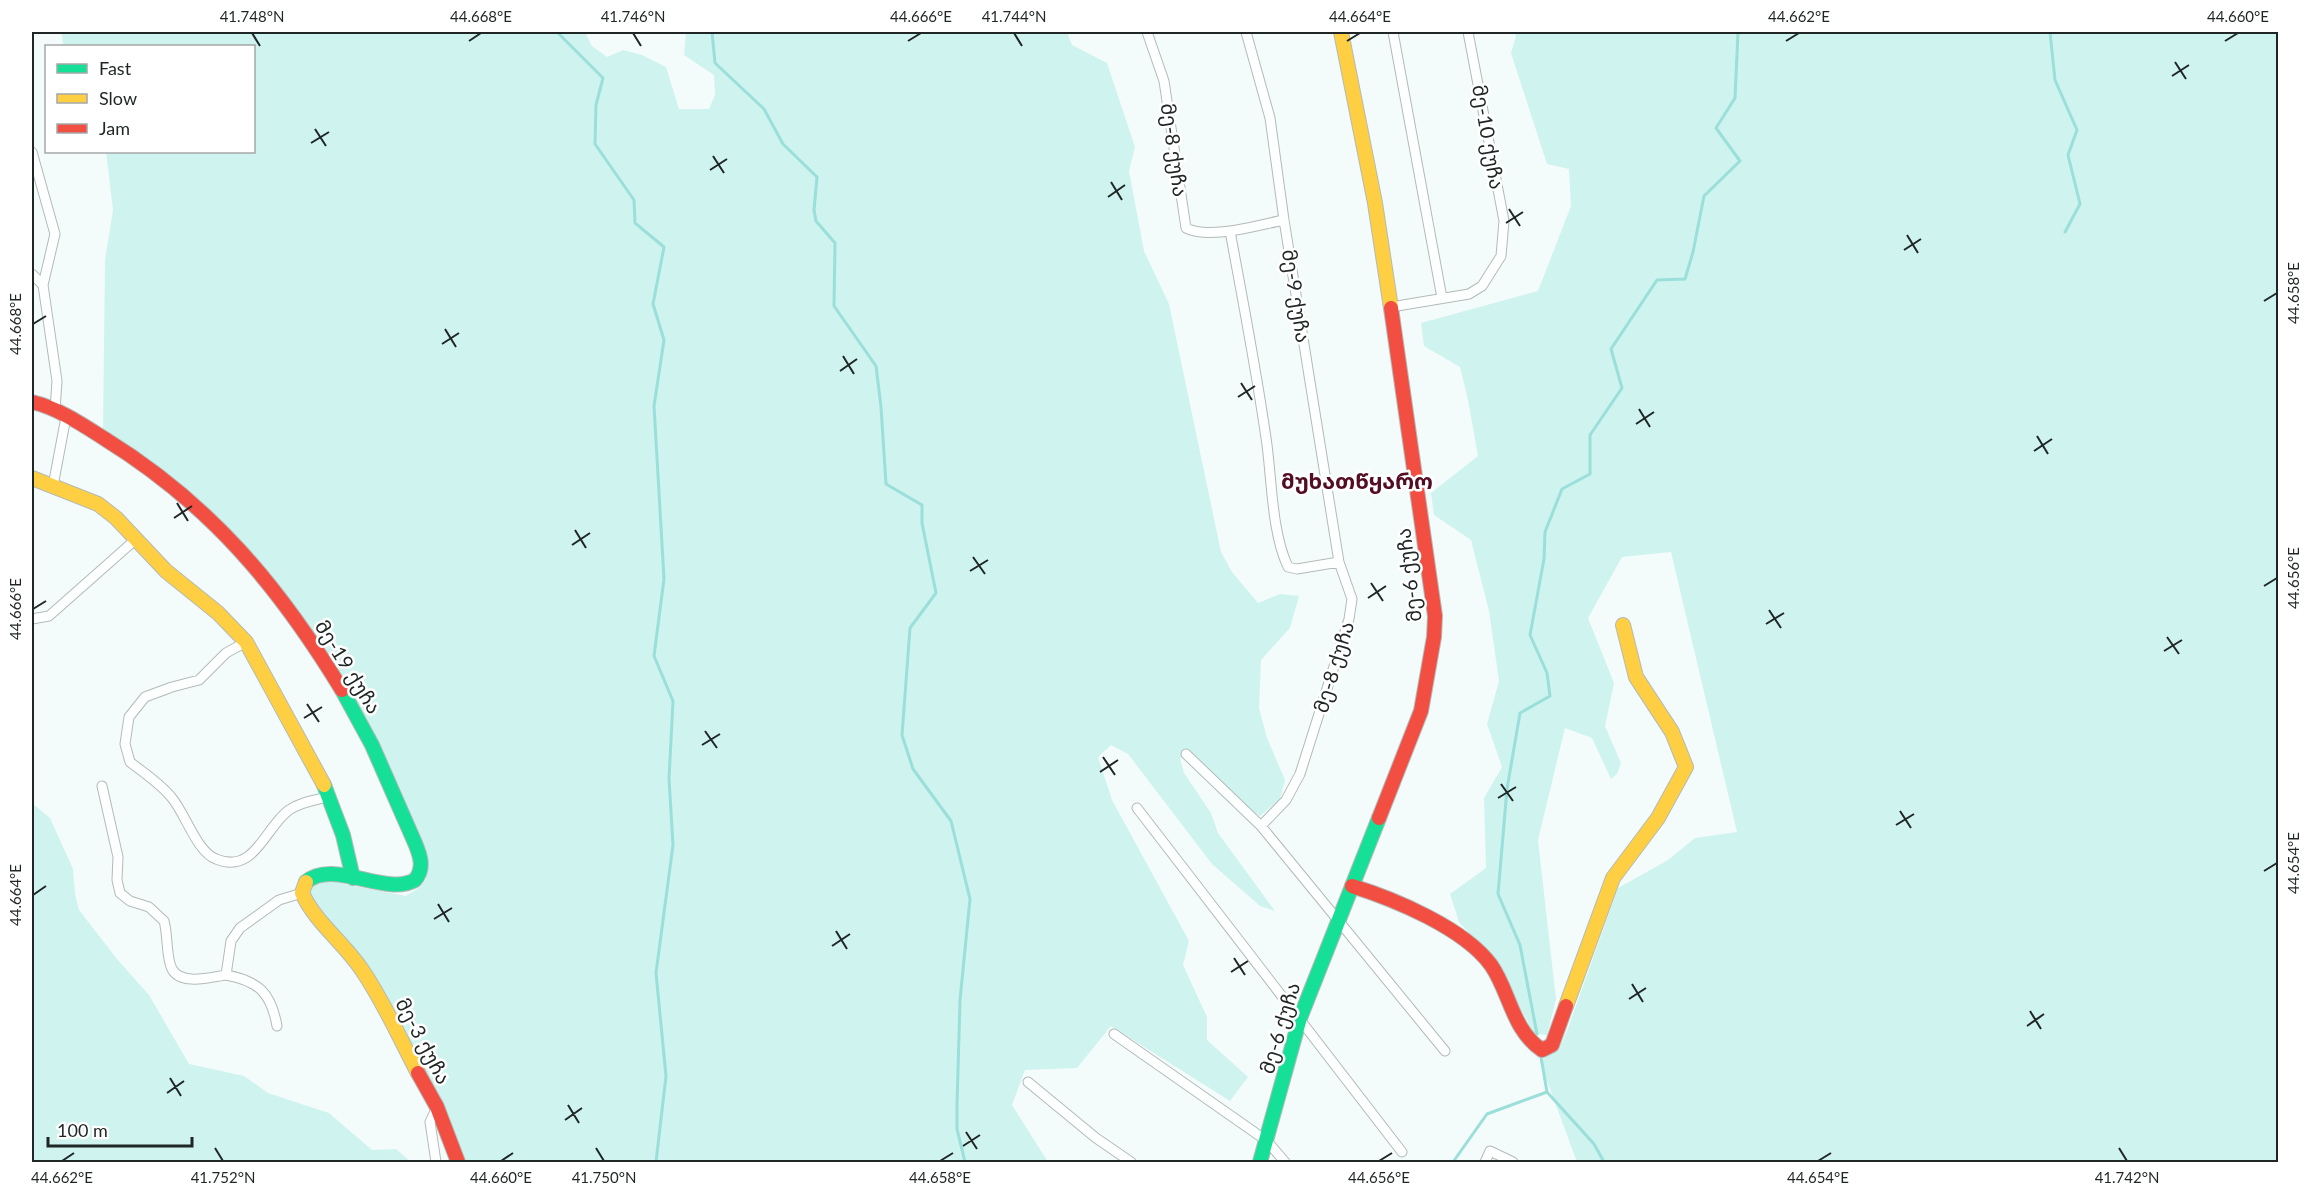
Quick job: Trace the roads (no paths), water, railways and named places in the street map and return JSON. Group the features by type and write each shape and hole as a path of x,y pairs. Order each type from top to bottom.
{"street":[{"name":"მე-8 ქუჩა","path":"1147,32 1164,81 1186,228 1193,231 1230,231 1284,220"},
{"name":"მე-9 ქუჩა","path":"1246,32 1270,118 1284,220 1339,562"},
{"name":"მე-6 ქუჩა","path":"1260,1162 1300,1018 1421,711 1434,637 1435,616 1430,573 1391,307 1375,203 1341,32"},
{"path":"1393,32 1442,298"},
{"name":"მე-10 ქუჩა","path":"1391,307 1469,294 1482,286 1501,256 1504,221 1468,32"},
{"path":"32,152 55,234 43,285 61,413 53,486"},
{"path":"1230,231 1254,362 1284,559 1288,567 1297,568 1339,562"},
{"path":"32,274 43,285"},
{"name":"მე-19 ქუჩა","path":"32,402 61,413 97,434 155,473 203,512 231,539 302,630 345,694 371,742 419,854 422,868 419,876 412,882 397,885 334,876 312,878 306,881 302,893"},
{"path":"32,478 98,504 116,518 166,571 218,613 246,642 320,776 343,835 353,879"},
{"path":"32,619 49,616 135,540"},
{"name":"მე-8 ქუჩა","path":"1261,826 1286,800 1300,774 1349,619 1352,599 1339,562"},
{"path":"1352,886 1372,891 1423,916 1472,945 1490,964 1524,1033 1534,1047 1542,1050 1552,1046 1613,878 1658,818 1686,767 1681,746 1661,712 1638,681 1623,625"},
{"path":"246,642 226,653 199,680 172,687 145,698 129,717 125,744 130,762 171,797 192,829 202,851 222,861 239,861 247,858 255,852 270,828 290,810 308,801 328,797"},
{"path":"1186,754 1261,826 1445,1051"},
{"path":"102,786 118,857 117,880 120,893 130,902 149,908 164,921 172,968 181,977 200,979 226,975 249,979 264,993 275,1014 277,1026"},
{"path":"1137,808 1402,1152"},
{"path":"226,975 231,941 240,927 279,900 302,893"},
{"name":"მე-3 ქუჩა","path":"302,893 308,906 343,944 363,971 437,1107 458,1162"},
{"path":"1114,1034 1267,1141 1285,1162"},
{"path":"1028,1082 1096,1138 1131,1162"},
{"path":"436,1162 430,1122 437,1107"},
{"path":"1485,1162 1490,1151 1513,1162"}],"waterway":[{"path":"557,32 603,78 596,105 595,144 634,200 635,223 664,247 653,304 664,340 654,406 664,579 654,656 673,701 669,779 673,845 656,973 666,1076 656,1162"},
{"path":"712,32 715,63 764,109 783,144 817,177 814,210 816,221 835,243 834,306 876,366 886,484 922,505 922,523 936,593 910,628 902,735 913,769 951,821 970,899 960,1000 957,1105 957,1129 965,1162"},
{"path":"1537,1034 1520,945 1498,894 1507,789 1520,713 1550,696 1547,673 1530,635 1544,559 1545,532 1562,489 1590,474 1590,435 1622,388 1611,349 1657,280 1685,279 1704,196 1740,161 1716,128 1735,98 1738,32"},
{"path":"2050,32 2055,80 2077,130 2068,155 2080,204 2065,232"},
{"path":"1541,1057 1547,1092 1594,1144 1604,1162"},
{"path":"1453,1162 1487,1114 1547,1092"}],"district":[{"name":"მუხათწყარო","path":"1357,481"}]}
